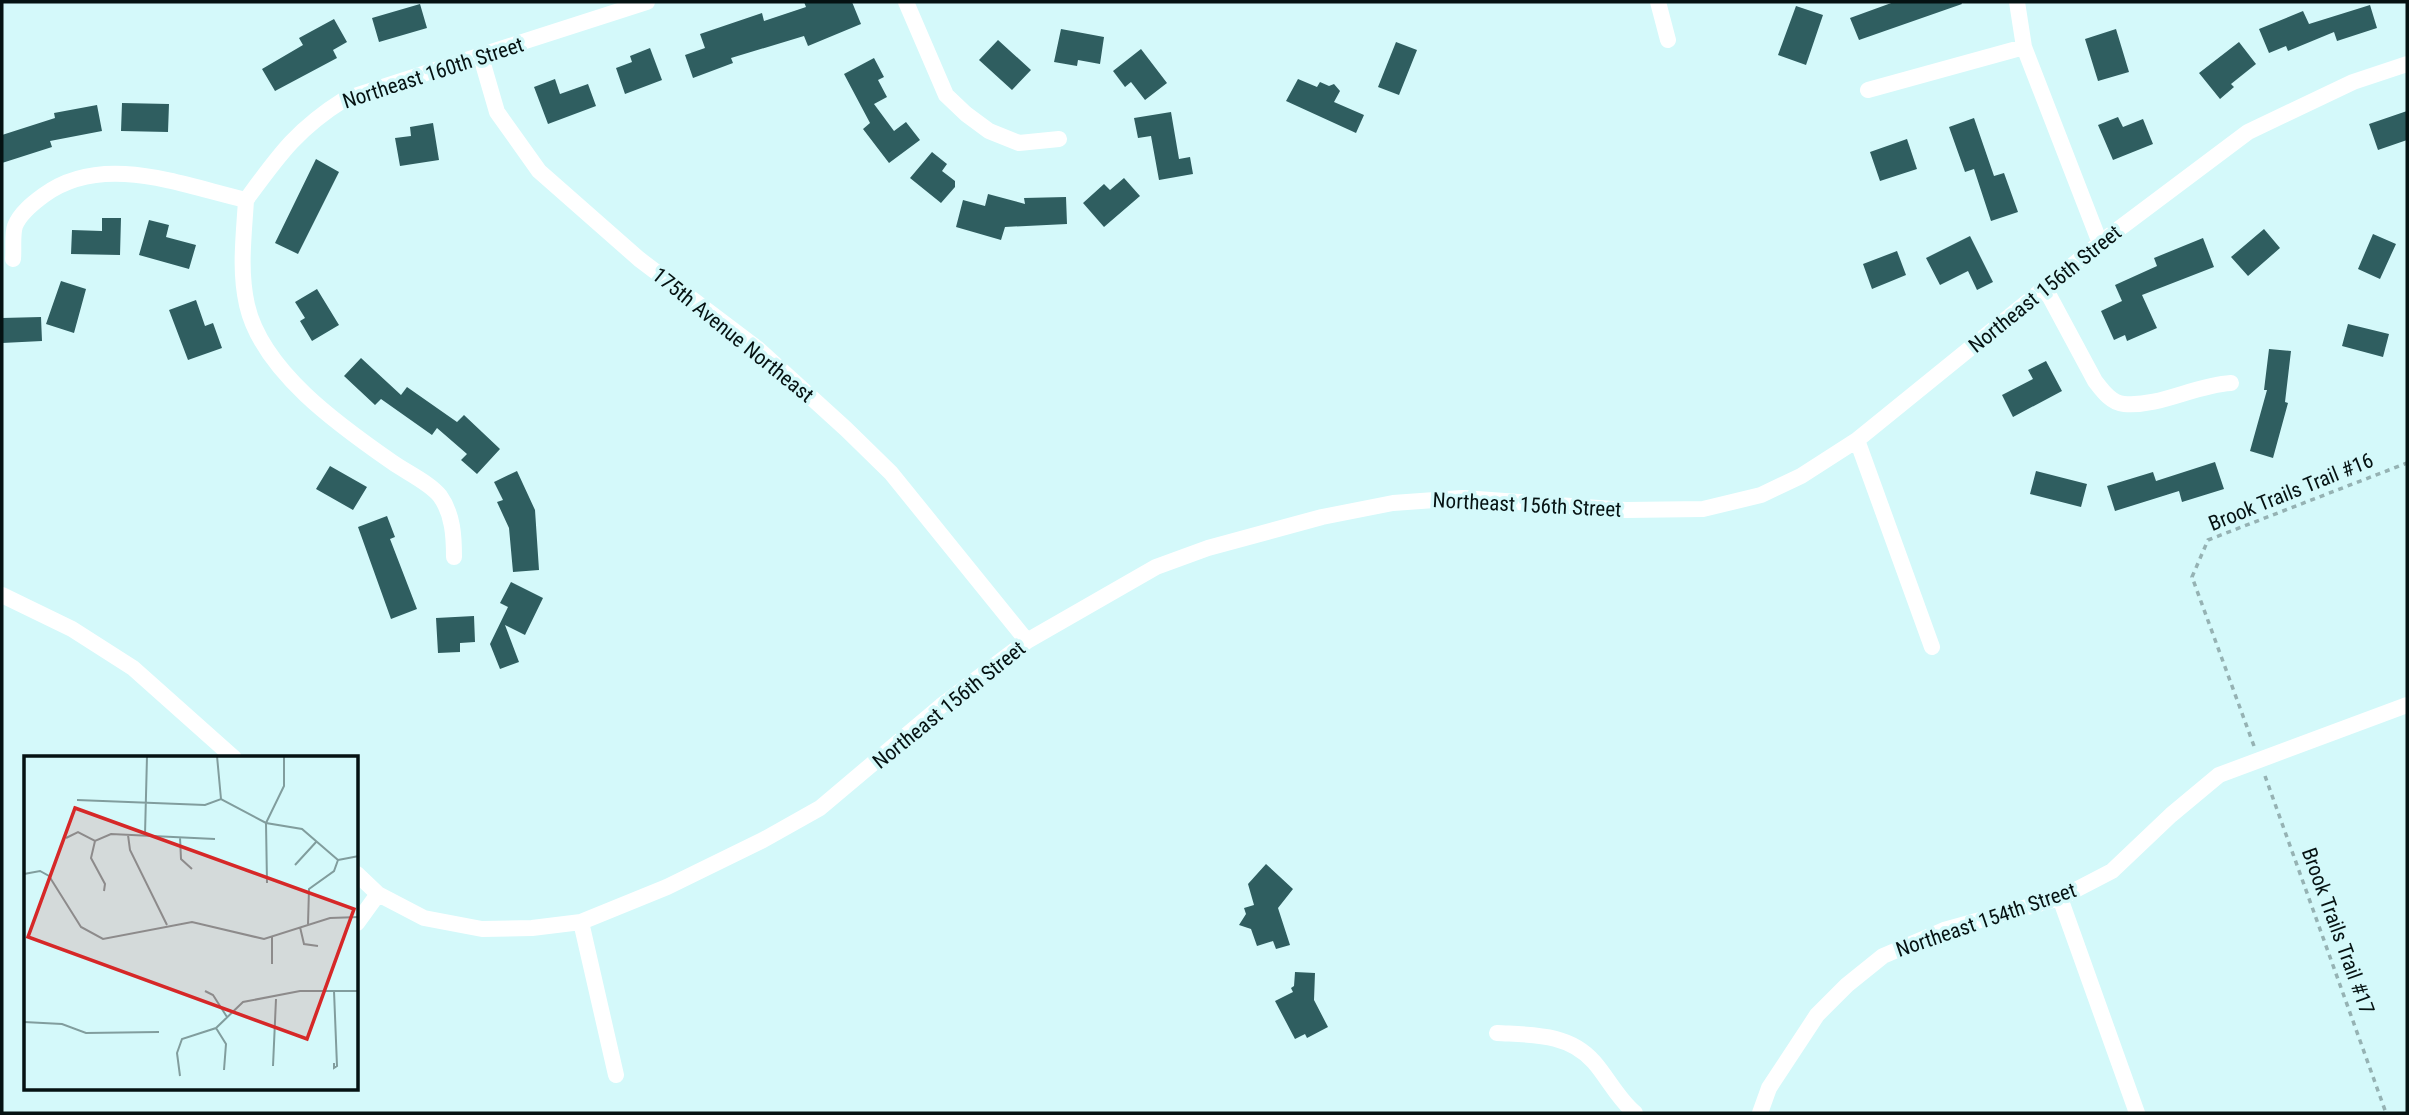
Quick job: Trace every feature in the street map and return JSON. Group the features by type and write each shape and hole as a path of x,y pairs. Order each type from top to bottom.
{"street":[{"name":"Northeast 160th Street","path":"246,200 288,142 313,119 345,99 481,57 604,8 648,2"},
{"path":"906,2 946,95 966,114 989,131 1019,142 1059,139"},
{"path":"1658,2 1668,40"},
{"path":"2017,2 2024,47 2100,243"},
{"path":"1868,90 2024,47"},
{"name":"175th Avenue Northeast","path":"481,57 497,111 538,171 639,259 758,349 846,429 891,473 1027,641"},
{"name":"Northeast 156th Street","path":"359,876 378,894 424,918 482,929 532,928 581,922 667,887 763,840 820,808 941,706 1027,641 1156,567 1208,548 1322,517 1393,503 1463,498 1626,510 1703,509 1771,490 1801,476 1857,440 2100,243 2248,132 2353,82 2407,64"},
{"path":"13,259 15,226 30,205 55,187 90,174 130,174 246,200 242,269 247,308 262,341 292,382 345,428 440,496 454,529 454,557"},
{"path":"2045,288 2095,381 2105,394 2122,405 2159,400 2209,384 2231,383"},
{"path":"1857,440 1932,647"},
{"path":"2,595 72,629 132,668 232,756"},
{"name":"Northeast 154th Street","path":"1760,1113 1769,1088 1817,1015 1847,985 1883,956 1944,930 2060,898 2112,871 2171,815 2219,775 2407,705"},
{"path":"359,920 378,894"},
{"path":"2060,898 2137,1113"},
{"path":"581,922 616,1075"},
{"path":"1497,1033 1544,1035 1574,1044 1592,1060 1635,1113"}],"path":[{"name":"Brook Trails Trail #16","path":"2259,760 2192,577 2208,540 2407,463"},
{"name":"Brook Trails Trail #17","path":"2259,760 2386,1113"}],"building":[{"path":"804,2 852,2 861,24 808,46 804,36 731,58 733,63 693,78 685,55 705,48 700,34 762,13 764,21 806,7"},
{"path":"1894,2 1962,4 1859,40 1850,18"},
{"path":"420,4 427,28 379,42 372,18"},
{"path":"2370,5 2377,28 2337,41 2334,32 2288,51 2286,46 2269,53 2259,29 2303,11 2309,24"},
{"path":"1796,6 1823,15 1806,65 1778,55"},
{"path":"334,19 347,42 333,50 337,58 275,91 262,69 303,45 299,38"},
{"path":"1061,29 1104,37 1100,64 1078,60 1077,66 1054,62"},
{"path":"2116,29 2129,72 2098,81 2085,39"},
{"path":"998,40 1031,70 1012,90 979,60"},
{"path":"1396,42 1417,50 1399,95 1378,87"},
{"path":"2239,42 2256,64 2231,84 2234,87 2220,99 2199,73"},
{"path":"650,48 662,80 625,94 616,68 632,62 630,56"},
{"path":"1141,49 1167,83 1145,100 1131,82 1125,87 1113,71"},
{"path":"874,58 884,77 878,80 887,97 874,104 894,131 906,122 920,140 889,163 863,129 870,123 844,74"},
{"path":"555,79 560,94 588,84 596,106 548,124 534,87"},
{"path":"1298,79 1317,87 1320,82 1329,86 1334,84 1340,91 1334,102 1364,115 1356,133 1286,101"},
{"path":"122,103 169,104 168,132 121,131"},
{"path":"97,105 102,131 50,141 52,147 2,163 2,135 55,118 54,113"},
{"path":"2407,111 2407,140 2378,150 2369,124"},
{"path":"1171,112 1179,159 1190,157 1193,174 1159,180 1151,136 1138,138 1134,118"},
{"path":"2118,117 2123,127 2143,119 2153,144 2113,160 2098,125"},
{"path":"1974,118 1994,176 2004,173 2018,212 1991,221 1974,169 1965,172 1949,127"},
{"path":"433,123 439,160 400,166 395,138 411,136 410,127"},
{"path":"1907,139 1917,169 1880,181 1870,152"},
{"path":"932,152 947,164 942,171 955,181 955,187 941,203 910,178"},
{"path":"316,159 339,172 298,254 275,243"},
{"path":"1124,178 1140,196 1104,227 1083,203 1104,184 1110,190"},
{"path":"988,194 1025,204 1024,198 1066,197 1067,224 1005,227 1001,240 956,227 963,200 985,206"},
{"path":"102,218 121,218 120,255 71,254 72,230 102,231"},
{"path":"149,220 169,225 166,237 196,245 189,269 139,255"},
{"path":"2264,229 2280,248 2248,276 2231,257"},
{"path":"2373,234 2396,244 2380,279 2358,269"},
{"path":"1970,236 1993,282 1977,290 1968,271 1940,285 1926,258"},
{"path":"2203,238 2214,267 2142,295 2157,328 2127,341 2125,335 2114,340 2101,311 2122,301 2115,285 2157,266 2154,258"},
{"path":"1897,251 1906,275 1872,289 1863,264"},
{"path":"61,281 86,289 74,333 46,324"},
{"path":"317,289 339,325 312,341 300,321 305,318 295,302"},
{"path":"196,300 205,326 213,323 222,348 188,360 169,310"},
{"path":"41,317 42,341 2,343 2,318"},
{"path":"2348,324 2389,334 2383,357 2342,346"},
{"path":"2269,349 2291,351 2285,402 2288,403 2273,458 2250,451 2267,390 2264,390"},
{"path":"361,358 401,395 407,387 457,422 464,415 500,449 477,474 461,460 467,454 437,428 432,435 381,399 375,405 344,376"},
{"path":"2046,361 2062,391 2013,417 2002,395 2033,379 2028,370"},
{"path":"2215,462 2224,489 2182,502 2179,491 2115,511 2107,486 2153,472 2156,481"},
{"path":"330,466 367,487 353,510 316,489"},
{"path":"517,471 535,510 539,570 513,572 509,528 497,502 503,500 494,482"},
{"path":"2036,471 2087,484 2081,507 2030,494"},
{"path":"387,516 395,537 390,539 417,609 391,619 358,527"},
{"path":"511,582 543,598 525,635 505,625 519,662 500,669 490,644 508,607 500,603"},
{"path":"474,616 475,642 460,643 460,652 438,653 436,618"},
{"path":"1266,864 1293,889 1278,908 1290,945 1276,949 1273,941 1257,946 1251,929 1239,925 1246,914 1244,908 1254,905 1248,884"},
{"path":"1295,972 1315,973 1314,1000 1328,1027 1307,1038 1305,1034 1295,1039 1275,1001 1293,992 1291,988 1294,986"}]}
